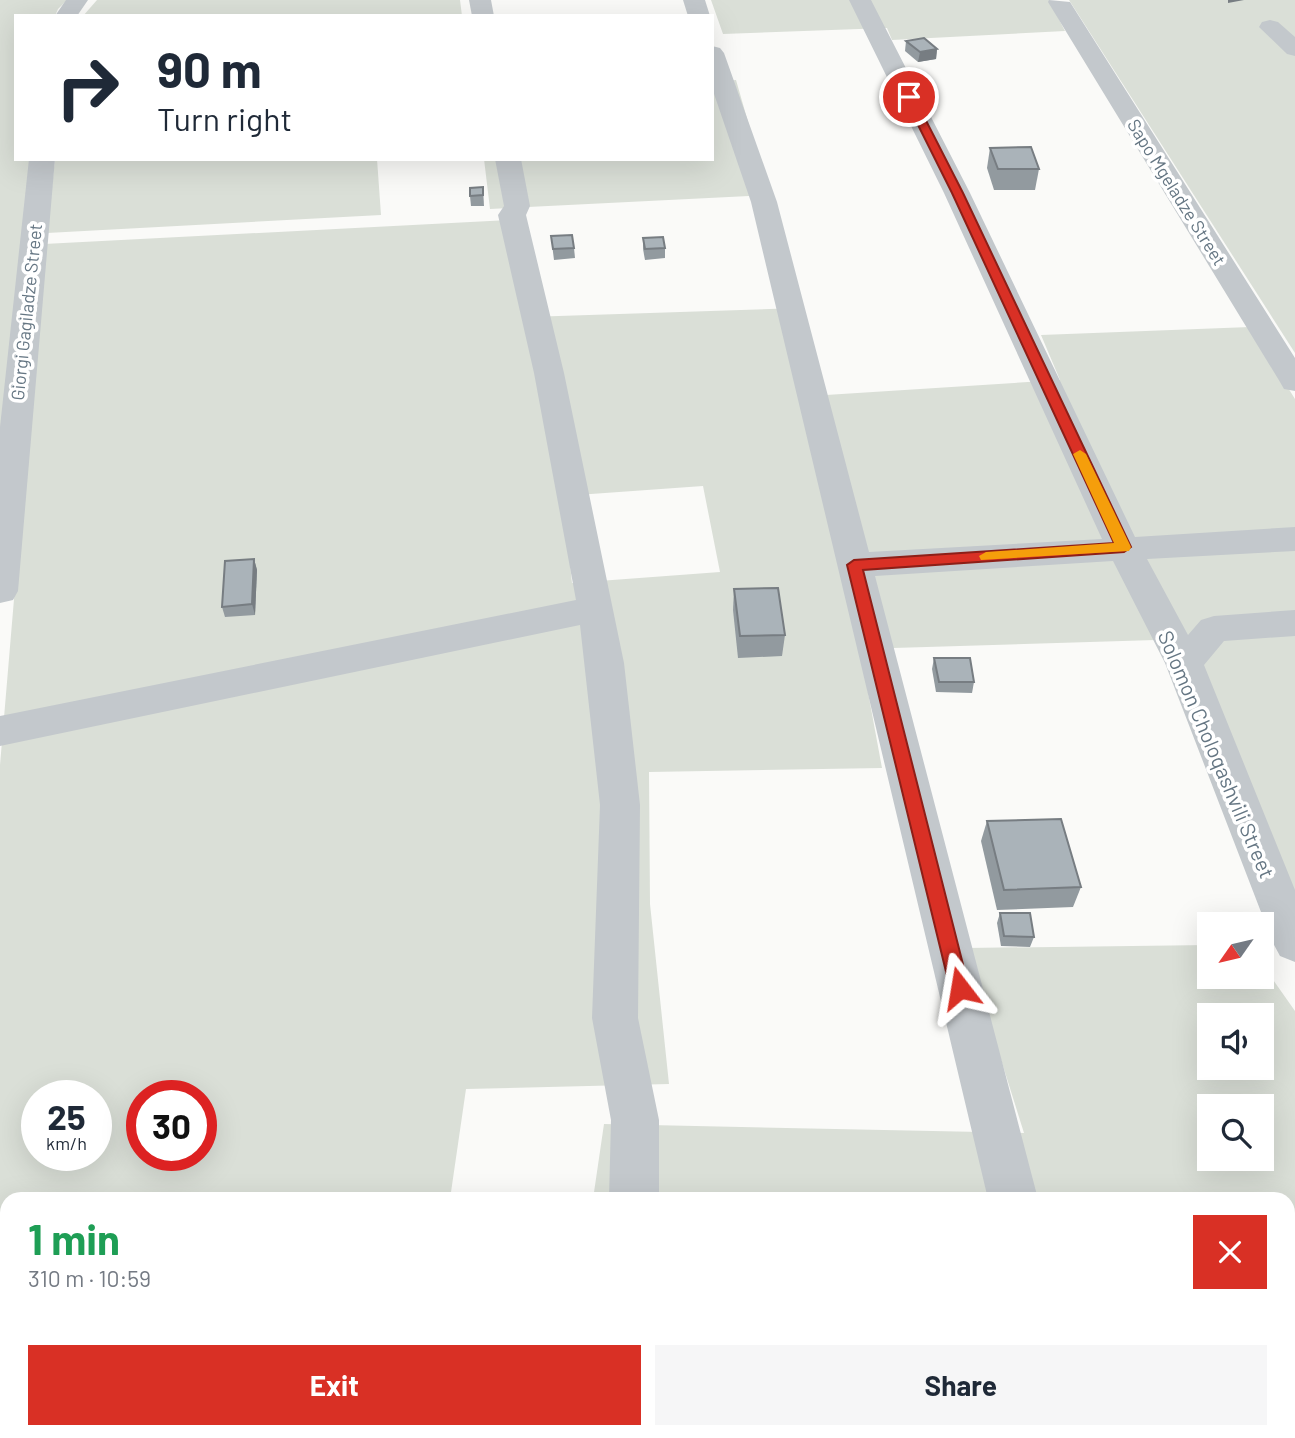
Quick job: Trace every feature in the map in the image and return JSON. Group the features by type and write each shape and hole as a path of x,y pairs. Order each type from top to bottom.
{"street":[{"name":"Solomon Choloqashvili Street","path":"860,0 957,193 1124,547 1184,663 1295,943"},
{"name":"Sapo Mgeladze Street","path":"1059,2 1295,382"},
{"path":"1270,27 1295,49"},
{"path":"714,59 764,202 1011,1192"},
{"name":"Giorgi Gagiladze Street","path":"0,591 42,161"},
{"path":"508,161 517,206 512,215 549,373 596,609 620,805 615,1018 635,1120 634,1192"},
{"path":"854,565 1295,538"},
{"path":"0,731 596,609"},
{"path":"1184,663 1214,629 1295,623"}],"shaded area":[{"path":"0,0 67,0 56,14 14,14 14,161 32,161 0,451"},
{"path":"97,0 460,0 462,14 85,14"},
{"path":"711,0 1049,0 1065,31 892,40 887,28 723,34"},
{"path":"1069,0 1295,0 1295,353"},
{"path":"736,80 769,195 490,209 484,161 714,161 714,82"},
{"path":"55,161 377,161 381,215 47,233"},
{"path":"509,220 528,317 800,308 826,395 1060,380 1041,335 1250,327 1295,399 1295,904 1188,639 860,649 882,768 649,772 650,904 669,1084 466,1089 451,1192 0,1192 0,765 44,244","holes":["703,486 720,572 572,583 563,496"]},
{"path":"1197,945 1197,989 1274,989 1274,981 1295,1011 1295,1192 594,1192 604,1124 1024,1133 966,948"}],"building":[{"path":"924,38 937,49 920,52 906,41"},
{"path":"1031,147 1039,169 998,169 990,148"},
{"path":"483,187 483,195 470,196 470,188"},
{"path":"572,235 574,248 553,249 551,236"},
{"path":"663,237 665,248 645,249 643,238"},
{"path":"254,559 252,604 222,607 225,561"},
{"path":"778,588 785,635 740,636 734,589"},
{"path":"934,658 970,658 974,682 939,682"},
{"path":"1061,819 1081,887 1004,890 987,821"},
{"path":"1000,913 1030,913 1034,937 1004,936"}],"slow traffic":[{"path":"986,556 1124,547 1080,454"}],"route":[{"path":"909,97 1124,547 854,565 960,988"}]}
